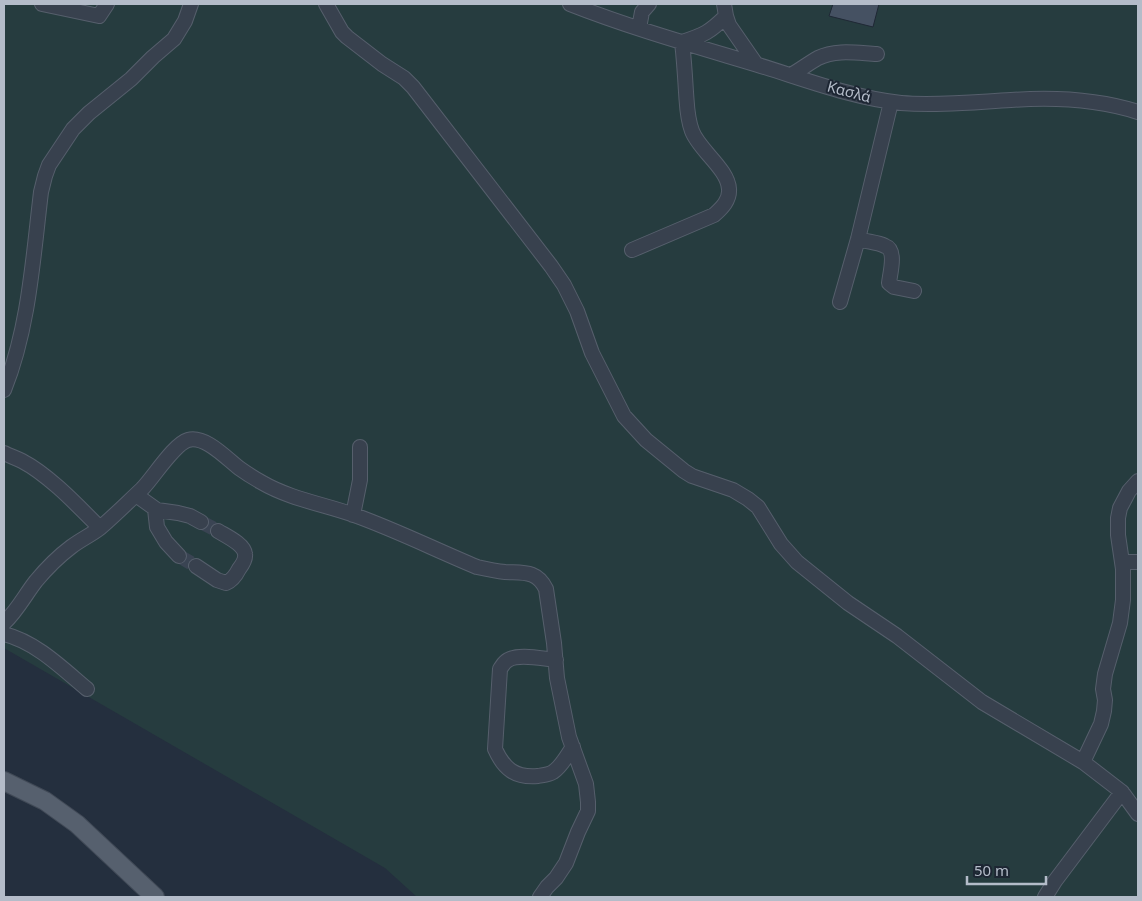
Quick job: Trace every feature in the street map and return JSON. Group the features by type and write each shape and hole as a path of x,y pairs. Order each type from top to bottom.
{"main road":[{"path":"4,782 45,802 77,824 154,897"}],"street":[{"path":"42,4 99,16 107,4"},
{"path":"4,390 17,353 24,321 41,192 49,165 73,129 174,39 185,21 191,4"},
{"path":"326,4 342,32 347,37 404,78 413,87 551,266 564,285 577,311 592,352 624,416 646,440 684,471 733,490 748,499 758,507 781,544 797,562 848,603 897,636 982,702 1083,762 1122,792 1138,814"},
{"name":"Κασλά","path":"570,4 682,42 791,75 892,102 979,102 1061,99 1083,100 1138,112"},
{"path":"639,28 642,12 648,4"},
{"path":"632,250 714,215 728,199 728,183 692,132 687,115 682,42 713,29 725,10"},
{"path":"725,10 735,35 756,64"},
{"path":"791,75 818,58 830,54 841,52 877,54"},
{"path":"840,302 858,239 892,102"},
{"path":"858,239 885,245 889,248 892,253 889,283 894,287 914,291"},
{"path":"4,623 19,606 36,581 52,564 70,547 100,528 142,488 171,452 181,442 189,439 196,439 210,445 240,468 280,491 388,528 477,567 488,570 529,573 535,576 543,583 546,589 557,678 569,737 588,793 588,811 566,863 540,897"},
{"path":"353,515 360,480 360,447"},
{"path":"4,453 23,461 40,473 70,498 100,528"},
{"path":"1083,762 1101,724 1104,711 1103,689 1105,674 1120,623 1123,569 1118,535 1118,518 1120,508 1129,491 1138,481"},
{"path":"136,494 155,509 190,516 201,522"},
{"path":"155,509 157,527 166,542 180,556"},
{"path":"196,566 226,583 232,580 245,560 246,554 242,548 218,531"},
{"path":"1122,562 1138,562"},
{"path":"4,634 40,651 87,688"},
{"path":"556,660 522,657 510,658 500,669 495,749 506,767 518,774 534,776 555,771 572,747"},
{"path":"1046,897 1055,881 1122,792"}],"green space":[{"path":"4,4 1138,4 1138,897 417,897 385,868 4,648"}],"building":[{"path":"833,4 879,4 873,27 829,16"}],"tunnel":[{"path":"201,522 218,531"},
{"path":"179,556 196,566"}]}
